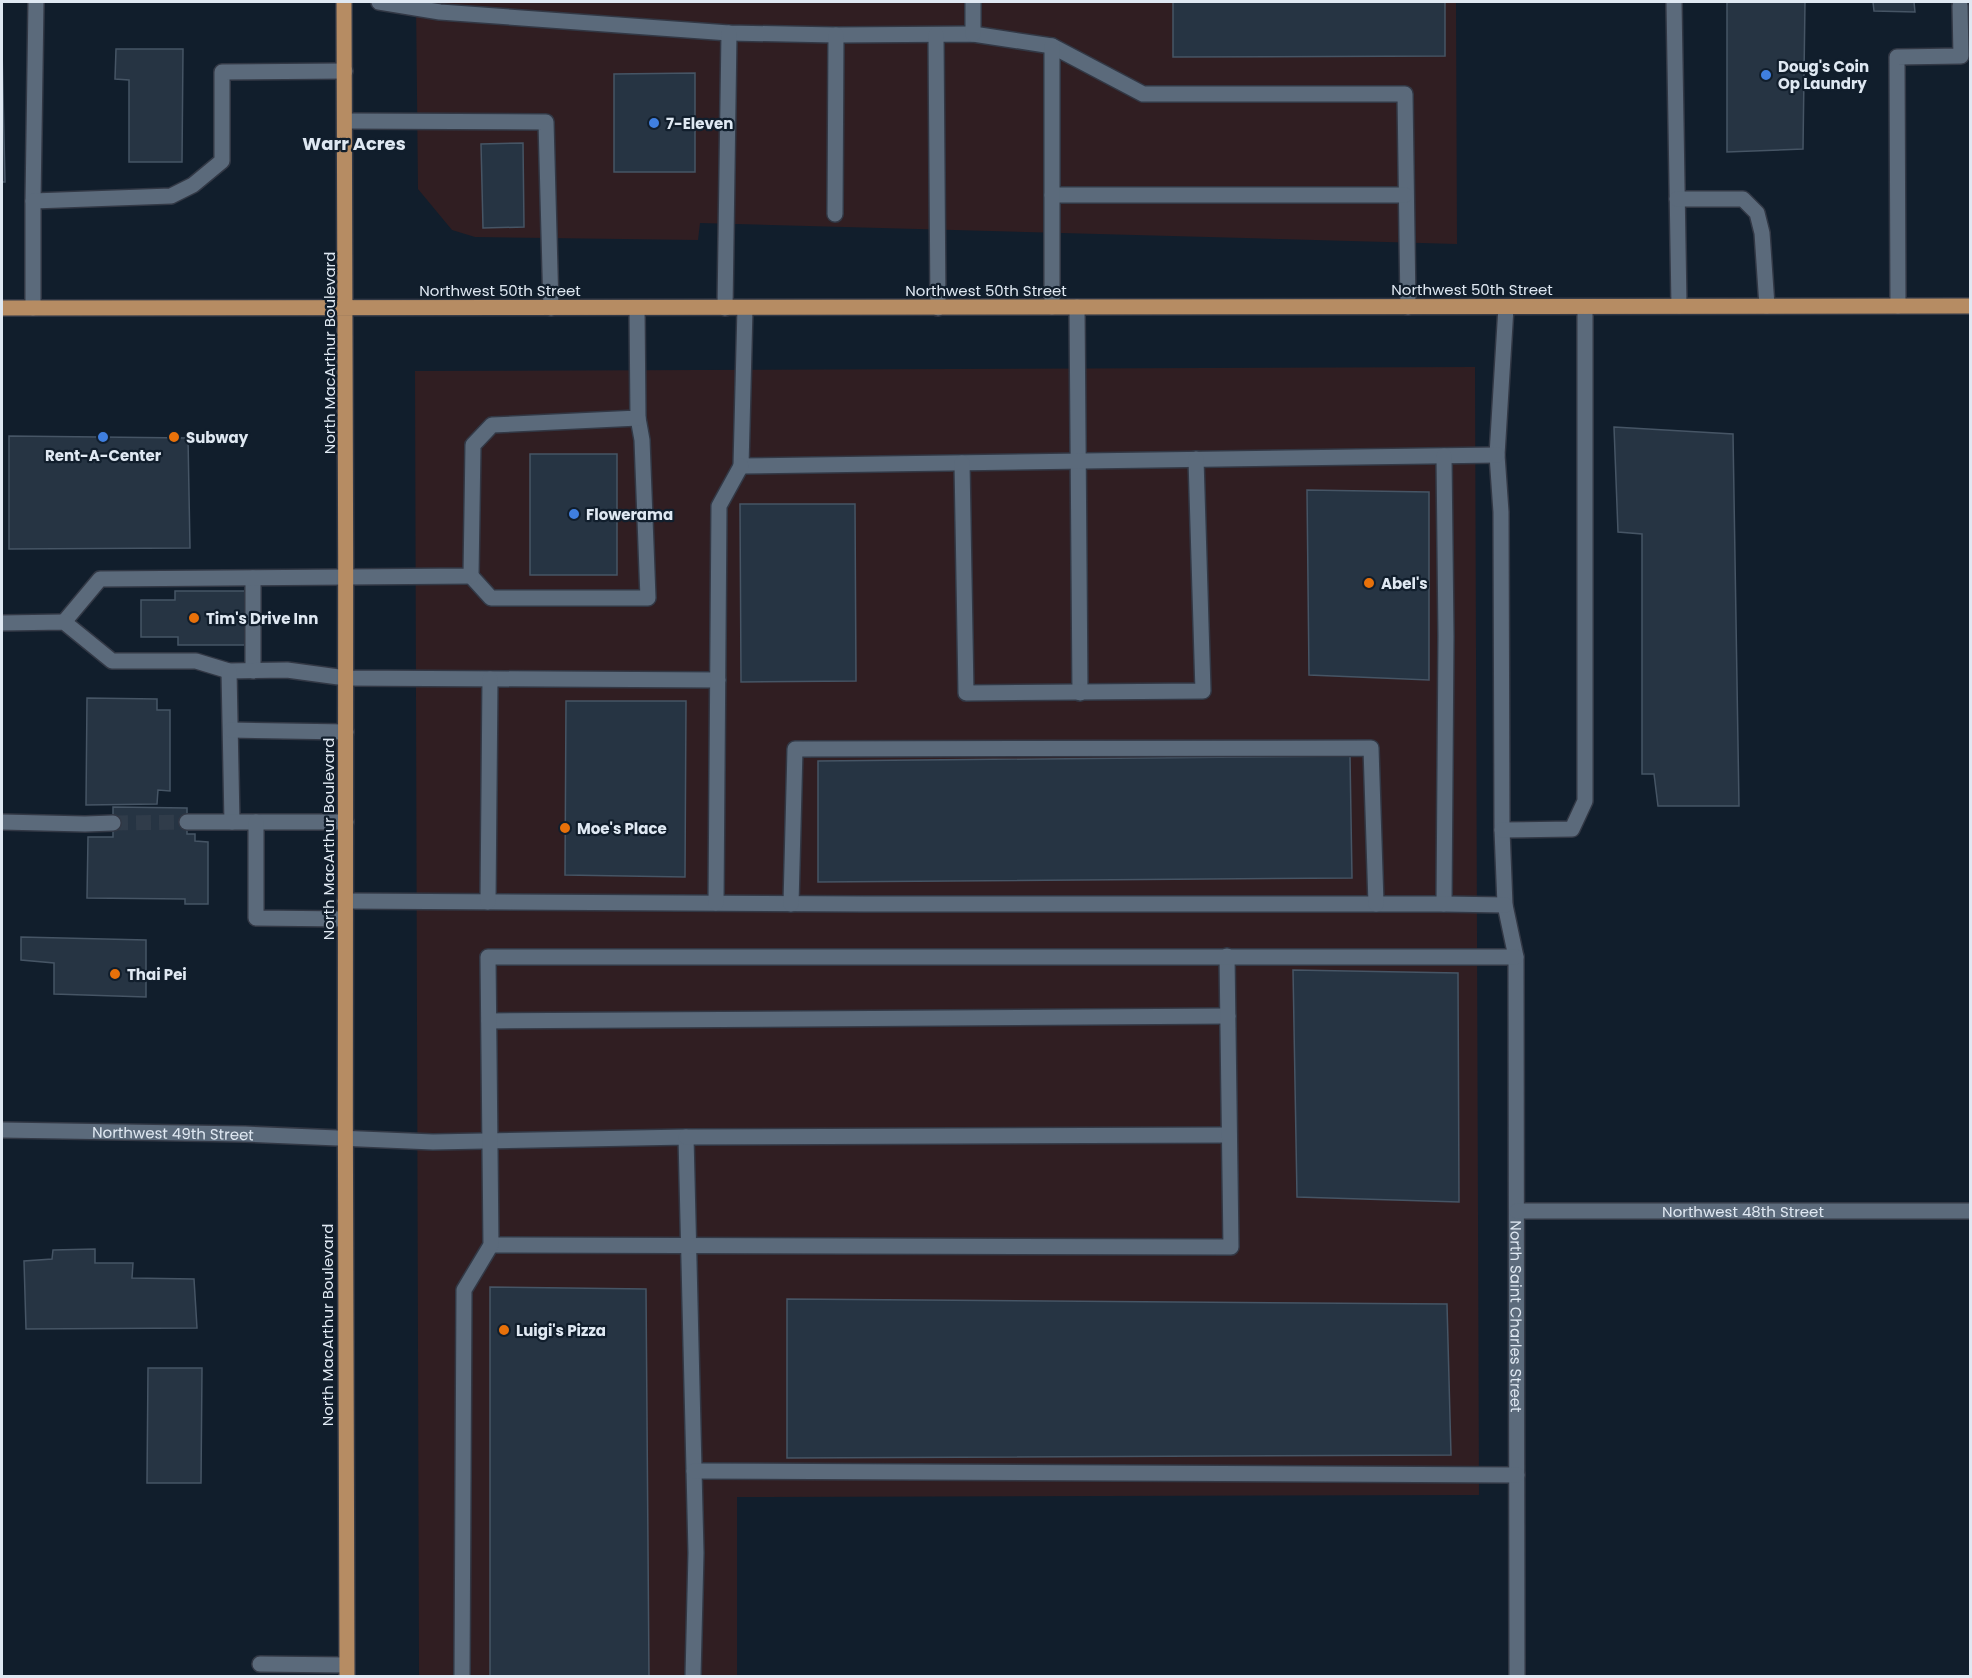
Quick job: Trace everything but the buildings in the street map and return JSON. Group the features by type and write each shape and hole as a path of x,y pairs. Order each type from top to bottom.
{"main road":[{"name":"North MacArthur Boulevard","path":"344,2 347,308 344,1138 346,1671"},
{"name":"Northwest 50th Street","path":"2,308 1971,306"}],"street":[{"path":"33,308 36,2"},
{"path":"379,2 440,12 465,7 729,33 973,34 1052,46 1143,94 1405,94 1408,307"},
{"path":"973,2 973,34"},
{"path":"1674,2 1679,306"},
{"path":"1898,306 1897,57 1961,56 1960,6"},
{"path":"725,308 729,33"},
{"path":"936,34 939,308"},
{"path":"835,214 836,35"},
{"path":"1052,46 1052,308"},
{"path":"33,201 171,196 193,185 222,161 222,72 345,71"},
{"path":"345,122 546,122 551,308"},
{"path":"1052,195 1405,195"},
{"path":"1677,199 1743,199 1757,213 1762,233 1767,306"},
{"name":"North Saint Charles Street","path":"1506,307 1497,455 1500,512 1502,830 1505,905 1516,957 1517,1677"},
{"path":"1502,830 1572,830 1585,801 1585,307"},
{"path":"637,308 638,418 642,440 648,598 491,598 471,576 473,445 492,425 638,418"},
{"path":"716,903 718,506 741,466 745,308"},
{"path":"1077,308 1080,693"},
{"path":"741,466 1497,455"},
{"path":"1444,456 1446,636 1444,903"},
{"path":"962,463 966,693 1203,691 1196,459"},
{"path":"64,622 100,579 471,576"},
{"path":"253,578 253,671"},
{"path":"2,623 64,622 112,661 196,662 229,671 287,670 346,678 718,680"},
{"path":"229,671 232,822"},
{"path":"488,902 490,679"},
{"path":"231,730 346,732"},
{"path":"791,903 795,749 1371,748 1376,903"},
{"path":"2,822 113,823"},
{"path":"186,822 346,822"},
{"path":"256,822 256,918 345,919"},
{"path":"345,901 1505,905"},
{"path":"491,1245 1231,1247 1227,956"},
{"path":"462,1677 464,1290 491,1245 488,957 1516,957"},
{"path":"489,1021 1228,1016"},
{"name":"Northwest 49th Street","path":"2,1130 433,1142 686,1137 1230,1135"},
{"path":"686,1137 696,1553 693,1677"},
{"name":"Northwest 48th Street","path":"1517,1210 1971,1211"},
{"path":"694,1471 1517,1475"},
{"path":"260,1664 346,1671"}],"shaded area":[{"path":"416,2 1456,2 1457,244 700,223 698,240 475,237 452,230 418,189"},
{"path":"1475,367 1479,1495 737,1497 737,1676 419,1676 415,371"}],"tunnel":[{"path":"113,823 187,822"}],"place":[{"name":"Doug's Coin Op Laundry","path":"1766,75"},
{"name":"7-Eleven","path":"654,123"},
{"name":"Rent-A-Center","path":"103,437"},
{"name":"Subway","path":"174,437"},
{"name":"Flowerama","path":"574,514"},
{"name":"Abel's","path":"1369,583"},
{"name":"Tim's Drive Inn","path":"194,618"},
{"name":"Moe's Place","path":"565,828"},
{"name":"Thai Pei","path":"115,974"},
{"name":"Luigi's Pizza","path":"504,1330"}],"district":[{"name":"Warr Acres","path":"354,143"}]}
